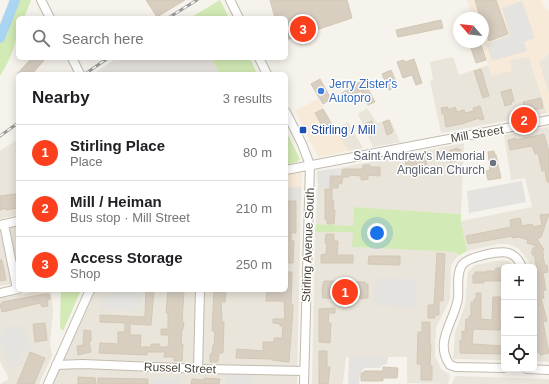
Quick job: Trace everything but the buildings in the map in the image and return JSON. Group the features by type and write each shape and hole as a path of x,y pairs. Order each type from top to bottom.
{"street":[{"path":"230,0 238,16"},
{"path":"43,1 49,16"},
{"path":"73,60 79,72"},
{"path":"260,60 266,72"},
{"name":"Stirling Avenue South","path":"288,116 302,144 310,165 304,384"},
{"name":"Mill Street","path":"288,170 549,120"},
{"path":"16,221 2,224 16,281"},
{"path":"501,368 456,367 450,365 444,352 444,342 458,299 459,272 466,261 481,256 503,252 510,253 518,258 521,264"},
{"path":"0,292 16,289"},
{"path":"48,384 89,292"},
{"path":"198,369 200,292"},
{"name":"Russel Street","path":"56,365 83,364 198,369 304,370"},
{"path":"537,369 549,370"}],"shaded area":[{"path":"467,0 540,0 549,12 549,54 539,62 549,94 549,112 547,113 529,57 510,60 512,71 492,76 483,48 489,48 489,12 471,12"},
{"path":"522,1 535,38 524,42 527,51 492,61 487,48 489,48 489,43 510,35 502,8"},
{"path":"549,54 549,94 539,62"},
{"path":"453,57 459,75 488,65 492,76 510,60 529,57 547,113 441,133 430,81 433,80 430,62"},
{"path":"114,60 212,60 219,72 96,72"},
{"path":"318,99 348,151 319,157 317,155 295,111"},
{"path":"367,108 377,123 390,119 400,142 373,147 358,114"},
{"path":"348,122 363,148 348,151 335,129"},
{"path":"548,127 549,131 549,362 537,361 537,264 530,264 529,261 519,249 509,244 499,244 467,251 461,221 532,207 525,178 511,180 504,135"},
{"path":"16,140 16,215 0,219 0,151"},
{"path":"464,143 461,214 354,207 353,226 316,224 317,188 337,188 339,168"},
{"path":"339,168 338,176 329,176 330,188 318,188 317,171"},
{"path":"302,174 301,199 288,199 288,175"},
{"path":"522,181 526,202 469,213 467,191"},
{"path":"301,187 301,199 288,199 288,188"},
{"path":"288,199 301,199 297,384 53,384 94,292 288,292"},
{"path":"16,226 16,283 0,286 0,229"},
{"path":"315,232 353,232 353,247 456,252 458,256 451,265 450,299 436,328 435,356 441,369 450,375 448,384 407,383 407,357 346,357 343,384 312,384"},
{"path":"502,260 510,262 511,264 501,264 501,360 453,359 455,333 465,305 468,272 475,265"},
{"path":"375,278 417,279 416,307 373,305"},
{"path":"33,292 51,292 53,311 50,344 52,356 39,384 0,384 9,379 0,361 0,298"},
{"path":"108,292 142,292 141,306 136,306 136,311 100,309 101,299 107,299"},
{"path":"23,326 32,350 20,353 24,363 11,369 0,343 0,335 5,327"},
{"path":"349,356 388,357 387,364 380,368 364,368 360,374 359,384 348,384"},
{"path":"226,374 253,375 253,384 226,384"},
{"path":"455,376 549,379 549,384 452,384"},
{"path":"151,378 182,378 181,384 150,384"}],"green space":[{"path":"10,0 31,0 25,16 16,16 16,38 14,48 0,76 0,27"},
{"path":"220,0 228,16 193,16"},
{"path":"212,60 251,60 256,72 219,72"},
{"path":"288,135 300,159 297,162 288,164"},
{"path":"354,207 461,214 467,251 458,256 456,252 352,247 353,232 315,232 316,224 353,226"},
{"path":"61,292 80,292 63,331 60,326"}],"waterway":[{"path":"0,38 15,0"}],"railway":[{"path":"171,16 197,0"},
{"path":"88,72 105,60"},
{"path":"0,136 16,124"}],"place":[{"name":"Access Storage","path":"303,29"},
{"name":"Jerry Zister's Autopro","path":"321,91"},
{"name":"Mill / Heiman","path":"524,120"},
{"name":"Stirling / Mill","path":"303,130"},
{"name":"Saint Andrew's Memorial Anglican Church","path":"493,163"},
{"name":"Stirling Place","path":"345,292"}]}
